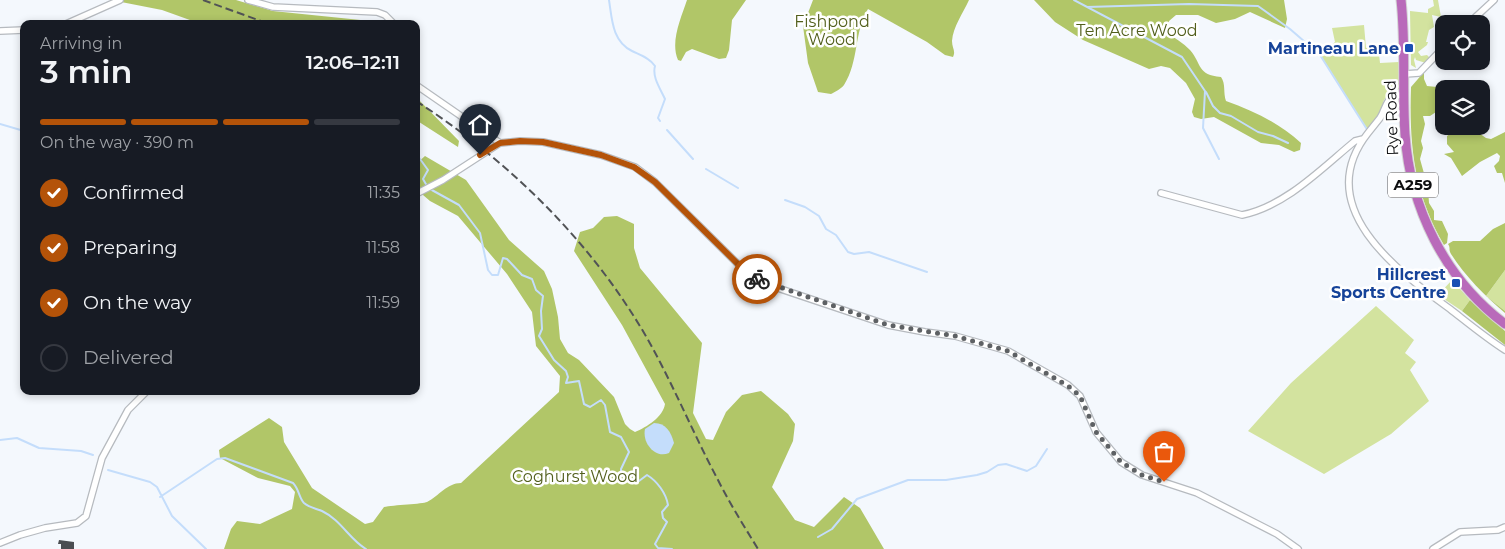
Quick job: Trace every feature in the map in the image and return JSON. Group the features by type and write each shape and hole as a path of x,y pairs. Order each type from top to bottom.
{"highway":[{"name":"Rye Road","path":"1401,0 1405,95 1404,127 1415,195 1422,215 1442,253 1464,284 1486,308 1505,324"}],"street":[{"path":"75,20 120,0"},
{"path":"248,0 273,8 377,12 385,15 390,20"},
{"path":"1478,15 1494,0"},
{"path":"0,31 20,30"},
{"path":"1404,74 1419,72 1435,56"},
{"path":"420,88 500,143"},
{"path":"1405,95 1396,95 1389,99 1380,118 1363,139 1352,165 1349,184 1354,210 1371,240 1386,259 1505,350"},
{"path":"1161,193 1242,215 1255,213 1292,191 1355,141 1363,139"},
{"path":"420,192 443,180 500,143 520,141 543,142 615,159 634,167 655,182 749,275 763,283 888,325 955,336 1008,351 1068,386 1080,396 1096,432 1121,462 1142,475 1197,493 1277,534 1298,549"},
{"path":"0,543 44,528 77,524 86,516 102,458 128,410 143,395"},
{"path":"1433,549 1460,532 1498,530 1505,527"}],"green space":[{"path":"111,0 236,0 273,11 361,20 190,20 162,10"},
{"path":"687,0 746,0 732,20 729,50 726,58 719,59 692,49 686,52 681,61 678,60 675,46 676,38 679,22"},
{"name":"Fishpond Wood","path":"813,0 969,0 954,31 952,41 953,57 945,55 927,42 868,9 860,27 849,76 843,86 831,94 818,92 808,63 803,26"},
{"name":"Ten Acre Wood","path":"1034,0 1284,0 1287,19 1285,28 1250,12 1235,19 1216,23 1198,15 1176,15 1169,21 1167,33 1190,50 1204,71 1213,76 1221,77 1226,101 1256,113 1284,129 1301,143 1300,150 1294,152 1279,145 1261,143 1214,117 1201,119 1194,117 1192,112 1195,99 1186,83 1170,68 1161,66 1149,69 1083,40 1055,22"},
{"path":"1433,0 1438,0 1441,15 1432,15 1434,27 1429,30 1427,45 1418,52 1421,56 1427,55 1430,58 1426,63 1416,60 1415,57 1416,68 1411,65 1410,11 1428,13 1428,9 1434,6"},
{"path":"1364,25 1366,48 1378,45 1380,63 1399,62 1400,88 1389,94 1384,100 1380,113 1368,131 1320,55 1335,42 1332,28"},
{"path":"1424,72 1427,86 1435,87 1435,113 1430,116 1423,116 1425,124 1421,141 1423,148 1420,159 1425,177 1422,182 1428,189 1429,203 1434,211 1434,220 1442,221 1448,234 1447,243 1444,245 1426,207 1416,169 1411,129 1411,87"},
{"path":"420,101 459,141 458,147 420,123"},
{"path":"1505,132 1505,183 1502,173 1497,173 1494,166 1499,161 1500,156 1497,153 1480,162 1462,176 1451,158 1444,154 1454,152 1447,144 1447,136 1482,135 1491,139"},
{"name":"Coghurst Wood","path":"425,156 466,180 509,240 544,271 552,289 558,317 560,339 568,353 579,360 614,397 625,424 635,432 658,417 665,404 622,325 574,251 580,232 593,228 604,217 617,216 634,224 634,248 640,268 702,343 693,413 706,439 713,440 726,412 742,395 761,391 788,414 795,424 793,441 772,487 795,520 814,527 844,497 860,508 884,549 224,549 231,529 237,521 260,524 292,509 295,492 290,486 258,478 220,458 219,450 269,418 282,427 284,442 312,488 365,524 373,522 384,507 427,502 447,487 461,483 559,392 560,376 536,346 532,312 507,274 458,216 430,201 420,192 420,160"},
{"path":"1505,223 1505,270 1486,296 1469,278 1451,254 1448,244 1453,241 1480,241 1493,229"},
{"path":"1505,270 1505,311 1486,296"},
{"path":"1452,280 1470,300 1462,311 1438,295"},
{"path":"1487,297 1505,311 1505,313 1497,306"},
{"path":"1470,300 1505,331 1505,345 1462,311"},
{"path":"1376,306 1414,340 1405,353 1416,362 1410,370 1429,401 1391,434 1324,474 1248,431 1291,383"}],"water":[{"path":"654,423 665,426 671,435 674,443 669,453 659,454 654,452 646,440 645,429"}],"building":[{"path":"59,540 74,542 74,549 61,549 61,544 58,544"}],"waterway":[{"path":"609,0 612,22 620,41 625,47 648,59 655,66 656,78 665,99 658,118 660,121"},
{"path":"1074,0 1182,57 1205,91 1203,128 1219,159"},
{"path":"1087,7 1189,4 1258,6 1290,29 1320,55 1368,131"},
{"path":"1206,92 1213,106 1220,113 1231,116 1258,132 1288,143"},
{"path":"0,124 20,130"},
{"path":"667,130 693,159"},
{"path":"420,159 428,170 423,179 427,186"},
{"path":"706,169 738,188"},
{"path":"430,189 459,205 480,233 488,270 492,275 498,275 503,258 507,259 522,275 532,279 536,290 543,296 541,311 542,329 539,336 554,360 566,371 568,377 566,383 579,381 584,404 590,407 601,400 605,405 610,432 621,437 629,452 621,469 621,475 639,481 647,475 658,484 663,492 668,505 662,512 663,518 667,522 655,544 658,548 672,549"},
{"path":"785,200 805,207 819,216 826,229 836,235 848,252 854,254 869,252 927,272"},
{"path":"0,440 17,438 39,448 81,451 93,455"},
{"path":"818,537 832,529 857,499 908,480 946,480 977,475 987,472 998,465 1006,464 1027,471 1036,466 1047,449"},
{"path":"160,497 217,459 225,458 293,483 304,503 329,515 355,541 366,549"},
{"path":"108,470 150,482 157,487 172,516 206,549"}],"railway":[{"path":"203,0 258,20"},
{"path":"420,104 450,124 515,177 574,236 600,268 625,302 647,338 723,489 758,549"}],"way so far":[{"path":"757,279 763,283 888,325 955,336 1008,351 1068,386 1080,396 1088,410 1096,432 1121,462 1142,475 1164,482"}],"place":[{"name":"Martineau Lane","path":"1409,48"},
{"name":"Hillcrest Sports Centre","path":"1456,283"}],"route":[{"path":"480,155 500,143 520,141 543,142 601,155 634,167 655,182 749,275 757,279"}]}
